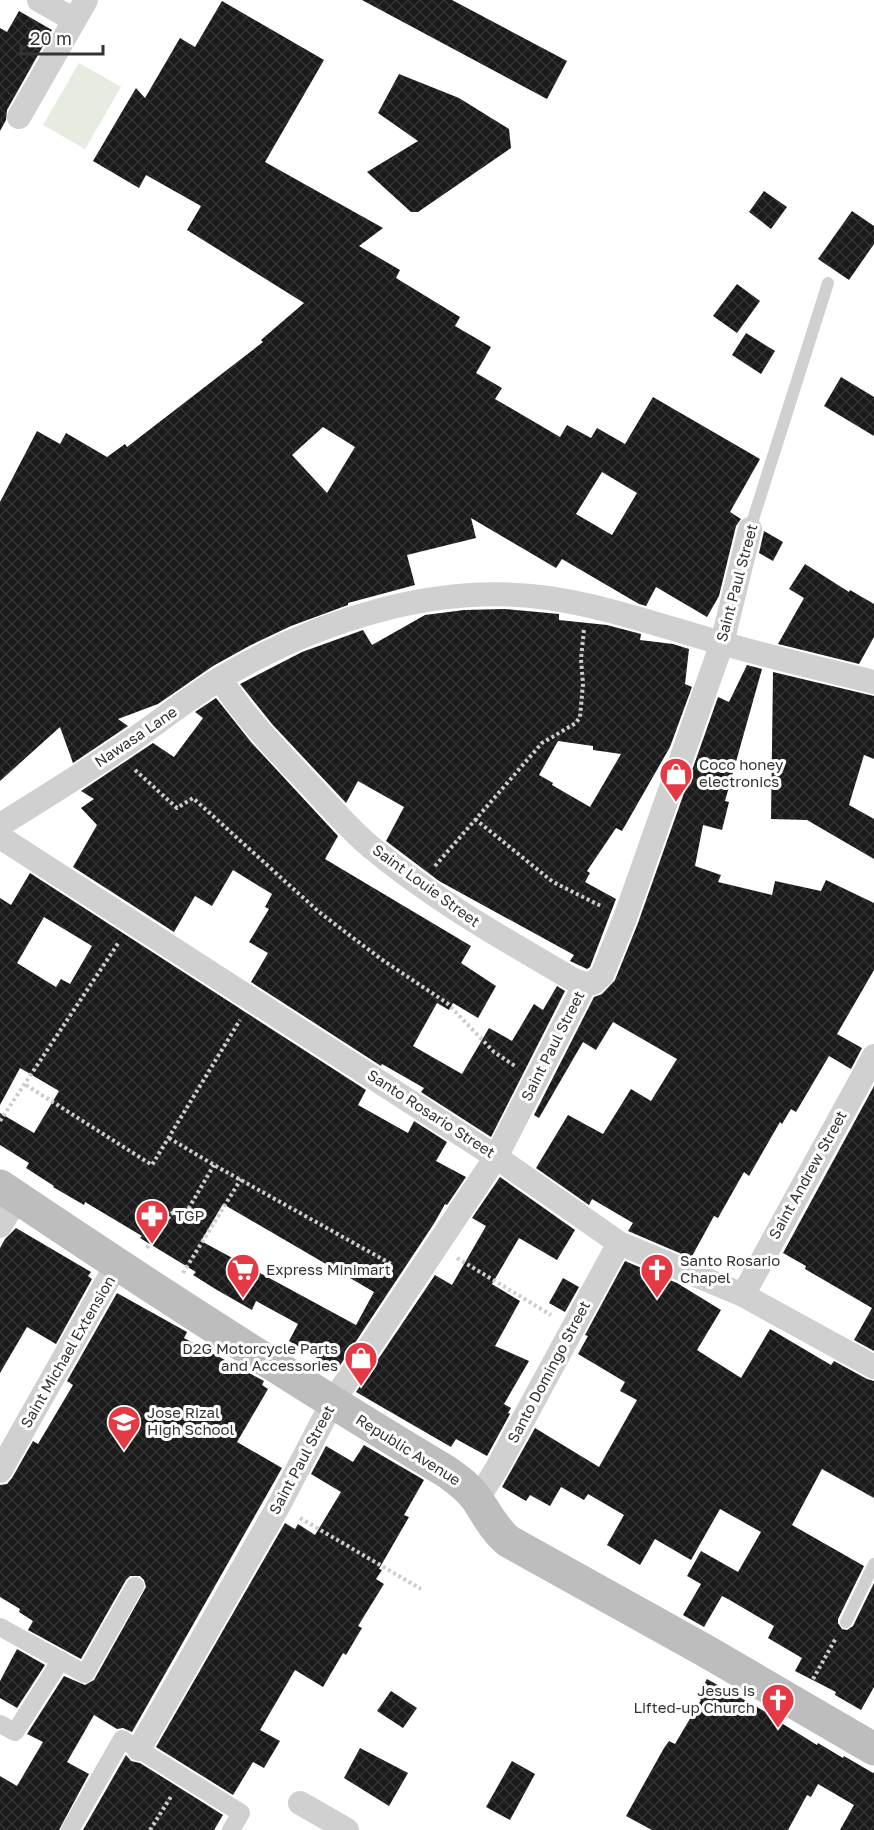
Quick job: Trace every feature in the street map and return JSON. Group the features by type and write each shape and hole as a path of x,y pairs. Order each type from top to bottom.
{"main road":[{"name":"Republic Avenue","path":"9,1192 332,1403 463,1483 492,1524 508,1541 874,1749"}],"street":[{"path":"19,117 80,10 39,0"},
{"name":"Saint Paul Street","path":"139,1749 279,1505 332,1403 496,1157 585,984 593,983 602,975 625,918 722,643 750,529"},
{"name":"Nawasa Lane","path":"0,825 116,752 220,679 272,650 313,631 368,612 434,599 489,595 544,597 587,604 722,643 874,682"},
{"name":"Saint Louie Street","path":"220,679 273,748 370,847 465,917 574,980 585,984"},
{"name":"Santo Rosario Street","path":"0,837 496,1157 619,1243 743,1295 874,1367"},
{"name":"Saint Andrew Street","path":"743,1295 874,1056"},
{"path":"0,1226 9,1192"},
{"name":"Santo Domingo Street","path":"477,1500 497,1468 619,1243"},
{"name":"Saint Michael Extension","path":"0,1472 124,1269"},
{"path":"0,1627 85,1674 135,1586"},
{"path":"0,1724 15,1732 61,1660"},
{"path":"69,1830 122,1739 241,1813 231,1830"},
{"path":"300,1803 347,1830"}],"lane":[{"name":"Saint Paul Street","path":"750,529 828,283"},
{"path":"846,1622 874,1564"}],"path":[{"path":"419,885 542,743 576,723 580,717 583,684 581,659 587,604"},
{"path":"116,752 177,808 193,798 319,912 381,959 447,1003 494,1052 536,1080"},
{"path":"475,819 552,882 625,918"},
{"path":"0,1122 133,922"},
{"path":"26,1085 152,1165 253,999"},
{"path":"169,1138 415,1277"},
{"path":"124,1269 172,1212 183,1218 214,1165"},
{"path":"169,1297 241,1179"},
{"path":"436,1245 572,1329"},
{"path":"279,1505 421,1589"},
{"path":"798,1705 846,1622"},
{"path":"150,1830 183,1777"}],"shaded area":[{"path":"79,63 121,87 85,149 43,125"}],"building":[{"path":"362,0 452,0 567,61 547,99"},
{"path":"222,1 324,60 265,162 383,228 359,246 400,270 396,278 460,317 455,326 491,347 476,373 502,388 495,399 560,437 567,425 591,438 597,428 625,444 653,397 760,459 730,512 741,519 736,526 719,596 707,617 656,587 646,606 639,604 562,559 556,568 471,518 476,538 407,555 415,585 348,603 348,605 291,626 251,645 213,666 158,704 118,719 128,726 73,763 60,727 0,781 0,502 37,431 60,444 66,433 107,457 125,444 127,447 263,342 261,340 304,303 187,230 201,206 146,175 139,188 93,161 136,88 145,98 180,38 195,47","holes":["323,427 355,447 327,493 292,455","602,472 637,493 612,535 576,514"]},
{"path":"19,11 52,30 7,110 6,120 0,131 0,28 7,32"},
{"path":"399,74 459,98 509,129 511,148 418,212 411,212 367,172 418,141 378,113"},
{"path":"764,191 787,207 771,229 749,212"},
{"path":"852,211 874,226 874,244 849,280 818,259"},
{"path":"737,284 760,301 737,333 713,316"},
{"path":"746,333 775,351 761,374 732,355"},
{"path":"841,377 874,397 874,436 824,406"},
{"path":"764,531 783,542 773,561 759,553"},
{"path":"805,564 849,592 850,590 874,604 874,637 859,664 778,644 804,598 789,589"},
{"path":"505,609 559,614 559,620 607,625 641,634 640,640 673,644 689,649 685,684 692,687 670,747 622,831 616,828 587,871 590,873 585,882 616,899 590,967 587,969 570,961 574,955 439,881 386,841 404,807 358,781 346,803 272,724 240,684 302,652 363,630 372,645 425,615 464,610","holes":["558,741 593,746 593,750 621,754 590,807 539,775"]},
{"path":"747,665 762,669 725,801 729,802 722,830 703,825 695,866 721,875 718,882 772,895 775,881 821,891 826,880 874,903 874,970 837,1034 862,1048 851,1069 829,1056 796,1112 791,1109 782,1124 780,1122 749,1176 744,1172 718,1218 714,1216 691,1258 628,1231 633,1223 592,1199 589,1205 536,1168 568,1115 603,1134 631,1089 651,1101 677,1059 613,1022 596,1050 583,1042 539,1118 534,1115 594,997 602,994 615,980 638,923 718,697 729,702"},
{"path":"773,672 874,696 874,759 864,755 849,805 874,819 874,859 807,820 771,819"},
{"path":"216,698 251,742 338,836 325,859 471,946 461,963 496,986 478,1018 453,1003 449,1010 437,1003 413,1046 462,1074 489,1028 512,1041 534,1004 543,1010 557,986 565,991 491,1137 421,1092 424,1088 382,1064 381,1066 251,982 268,953 249,942 269,909 265,907 272,894 233,870 212,906 195,896 174,932 73,867 97,825 81,808 94,799 81,791 153,743 174,757 203,718 195,712"},
{"path":"30,873 366,1090 358,1105 408,1133 414,1121 447,1142 436,1161 466,1177 447,1205 445,1204 337,1370 289,1341 298,1324 256,1301 252,1310 217,1290 193,1275 196,1272 140,1238 142,1236 85,1202 84,1205 53,1187 26,1168 29,1163 0,1145 0,1113 34,1133 59,1091 20,1068 0,1105 0,898 11,905","holes":["44,917 92,946 70,984 61,979 56,987 17,963","223,1204 374,1292 356,1325 201,1241"]},
{"path":"874,1086 874,1351 854,1340 872,1308 805,1269 806,1266 783,1253"},
{"path":"500,1177 575,1230 557,1260 519,1238 492,1284 520,1301 495,1346 529,1361 504,1404 511,1408 508,1413 510,1414 487,1456 456,1439 451,1447 356,1392 435,1275 452,1285 486,1226 472,1218"},
{"path":"16,1228 91,1272 88,1276 92,1279 56,1344 27,1327 0,1373 0,1248"},
{"path":"625,1261 677,1283 721,1310 697,1350 741,1378 770,1329 831,1365 834,1361 874,1381 874,1498 822,1469 792,1525 864,1566 838,1619 842,1629 847,1630 853,1626 874,1583 874,1687 861,1710 835,1695 836,1692 795,1671 802,1658 768,1638 774,1626 728,1599 722,1596 704,1627 683,1615 701,1584 687,1576 701,1551 738,1572 761,1532 720,1509 691,1560 655,1539 640,1565 607,1545 624,1515 588,1494 584,1500 561,1487 550,1506 530,1495 526,1501 502,1487 535,1428 599,1467 637,1400 620,1391 625,1382 578,1354 588,1336 585,1335"},
{"path":"563,1278 579,1287 565,1312 549,1303"},
{"path":"117,1293 187,1332 184,1338 264,1381 262,1385 268,1389 237,1442 282,1468 132,1732 123,1728 117,1729 94,1715 67,1762 89,1774 59,1830 0,1830 0,1776 17,1786 43,1742 27,1734 64,1676 85,1685 94,1680 146,1587 140,1576 130,1576 126,1580 81,1659 28,1630 33,1621 19,1612 20,1609 0,1597 0,1485 7,1484 12,1478 33,1441 38,1444 73,1385 67,1381"},
{"path":"364,1445 424,1480 404,1515 409,1517 379,1569 382,1570 376,1579 384,1584 358,1626 362,1628 346,1655 343,1653 323,1687 295,1670 260,1730 280,1741 264,1768 253,1762 233,1795 156,1747 285,1523 295,1529 298,1524 315,1535 341,1492 311,1474 326,1446 353,1462"},
{"path":"17,1649 45,1665 17,1708 0,1698 0,1681"},
{"path":"707,1679 771,1715 817,1745 818,1743 843,1758 844,1756 874,1772 874,1830 840,1830 854,1805 818,1784 811,1797 807,1795 788,1830 652,1830 626,1816 664,1748 669,1741 675,1744 701,1700 697,1697"},
{"path":"391,1691 417,1708 403,1728 377,1711"},
{"path":"360,1748 408,1773 389,1806 344,1778"},
{"path":"126,1755 131,1761 140,1763 223,1815 214,1830 83,1830"},
{"path":"512,1761 535,1774 510,1820 486,1807"}],"place":[{"name":"Coco honey electronics","path":"676,803"},
{"name":"TGP","path":"152,1245"},
{"name":"Express Minimart","path":"243,1299"},
{"name":"Santo Rosario Chapel","path":"657,1299"},
{"name":"D2G Motorcycle Parts and Accessories","path":"361,1387"},
{"name":"Jose Rizal High School","path":"124,1451"},
{"name":"Jesus is Lifted-up Church","path":"778,1729"}]}
